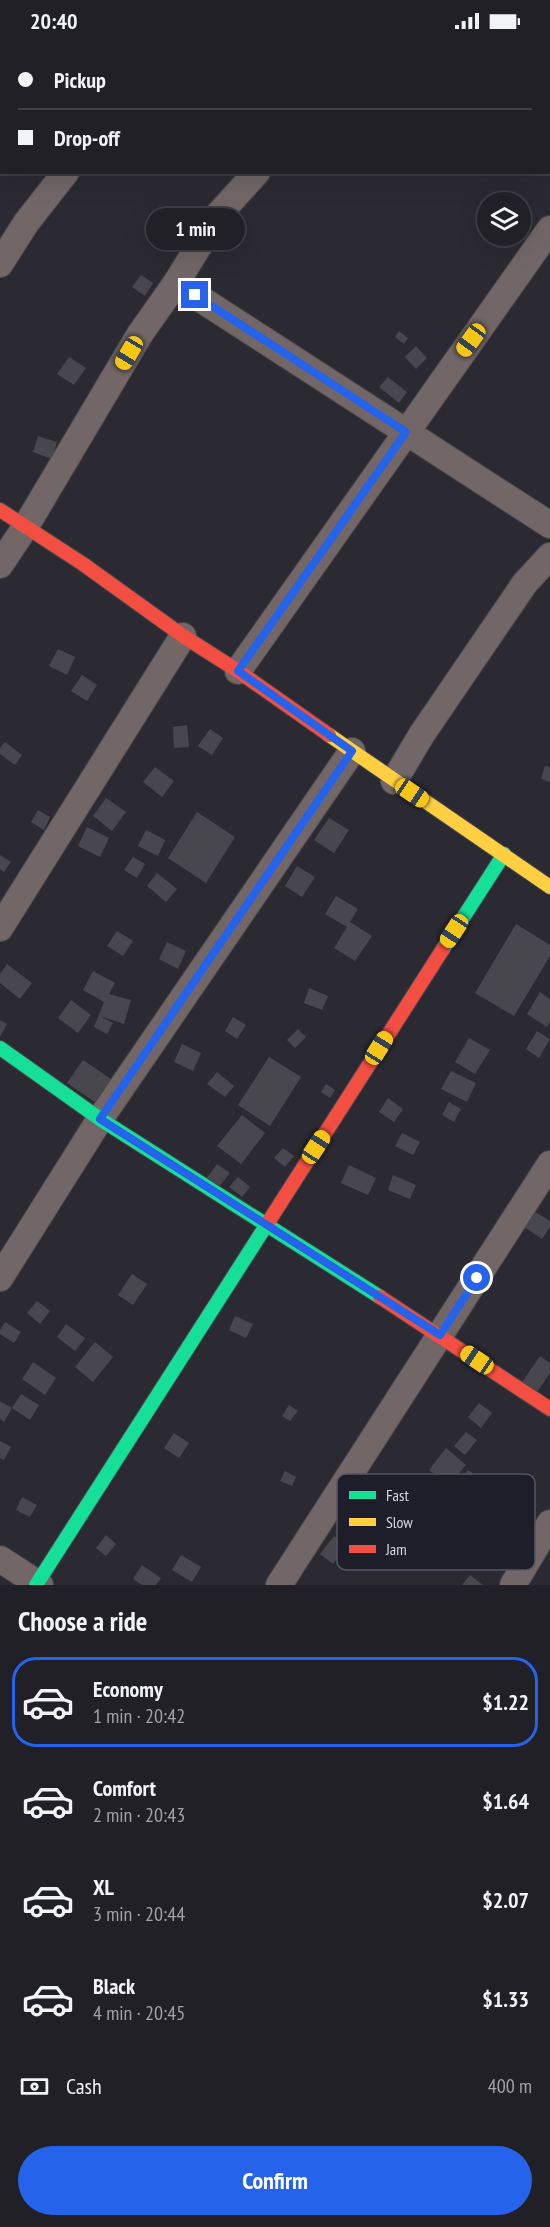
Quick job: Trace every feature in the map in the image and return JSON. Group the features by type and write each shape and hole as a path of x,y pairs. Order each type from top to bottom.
{"street":[{"path":"0,264 26,223 64,174"},
{"path":"0,565 26,526 140,334 176,282 218,214 255,174"},
{"path":"238,671 550,229"},
{"path":"176,282 550,525"},
{"path":"0,510 550,887"},
{"path":"394,781 422,734 525,583 550,556"},
{"path":"0,928 183,636"},
{"path":"0,1278 100,1119 352,751"},
{"path":"0,1559 38,1584 504,854"},
{"path":"0,1048 100,1119 440,1335 550,1409"},
{"path":"350,1474 550,1164"},
{"path":"279,1585 337,1495"},
{"path":"535,1548 550,1523"},
{"path":"513,1585 522,1570"}],"building":[{"path":"141,275 153,283 145,296 132,287"},
{"path":"399,331 408,338 404,344 395,337"},
{"path":"416,346 427,358 416,369 405,357"},
{"path":"69,357 86,368 74,385 57,374"},
{"path":"388,377 407,392 399,403 379,387"},
{"path":"38,436 57,442 52,459 33,452"},
{"path":"58,649 75,657 67,675 49,666"},
{"path":"82,675 97,685 87,701 71,691"},
{"path":"187,725 189,747 174,748 173,727"},
{"path":"210,729 223,738 212,755 198,746"},
{"path":"5,742 22,755 15,765 0,754 0,748"},
{"path":"545,766 550,767 550,782 541,779"},
{"path":"155,767 174,781 162,797 143,782"},
{"path":"106,798 126,812 112,831 93,816"},
{"path":"38,810 50,817 44,830 31,822"},
{"path":"197,812 235,837 206,883 168,858"},
{"path":"329,818 349,830 334,853 314,840"},
{"path":"87,827 109,838 100,857 78,846"},
{"path":"146,830 165,840 158,856 138,846"},
{"path":"0,855 11,862 4,872 0,869"},
{"path":"133,857 145,864 137,878 124,870"},
{"path":"297,866 315,877 302,897 285,886"},
{"path":"157,873 177,889 166,902 147,886"},
{"path":"336,896 358,909 350,922 372,936 355,961 334,948 347,927 325,914"},
{"path":"516,924 550,945 550,956 514,1016 475,993"},
{"path":"117,931 133,941 123,956 107,946"},
{"path":"167,942 186,951 178,969 159,959"},
{"path":"7,964 32,983 20,999 0,983 0,974"},
{"path":"93,971 115,983 109,994 131,1000 124,1024 100,1016 113,1023 107,1034 94,1027 104,1002 83,990"},
{"path":"309,988 328,996 322,1010 304,1003"},
{"path":"540,992 550,999 550,1022 547,1027 527,1014"},
{"path":"71,1000 91,1015 78,1033 58,1018"},
{"path":"233,1017 246,1025 237,1039 225,1031"},
{"path":"0,1020 7,1024 0,1037"},
{"path":"298,1029 306,1037 295,1048 287,1040"},
{"path":"537,1031 550,1039 539,1058 526,1049"},
{"path":"469,1038 490,1050 475,1074 455,1062"},
{"path":"182,1044 201,1053 193,1071 174,1062"},
{"path":"269,1057 301,1077 270,1126 238,1105"},
{"path":"83,1060 111,1079 95,1102 67,1083"},
{"path":"451,1071 476,1083 467,1102 441,1089"},
{"path":"217,1072 234,1086 225,1097 207,1084"},
{"path":"326,1084 335,1090 330,1098 321,1092"},
{"path":"388,1098 403,1109 394,1122 379,1112"},
{"path":"449,1102 461,1109 454,1122 442,1115"},
{"path":"242,1115 265,1133 241,1164 217,1146"},
{"path":"402,1133 420,1142 413,1155 395,1146"},
{"path":"283,1148 294,1156 285,1167 274,1158"},
{"path":"217,1164 230,1173 218,1188 206,1179"},
{"path":"349,1165 376,1178 368,1195 341,1183"},
{"path":"393,1175 416,1185 410,1199 388,1190"},
{"path":"238,1177 250,1187 242,1197 229,1187"},
{"path":"534,1211 550,1221 550,1227 542,1239 524,1227"},
{"path":"132,1274 147,1284 133,1305 118,1295"},
{"path":"37,1301 50,1311 40,1324 27,1313"},
{"path":"235,1316 253,1324 246,1338 229,1330"},
{"path":"5,1322 21,1332 14,1343 0,1334"},
{"path":"66,1324 85,1338 75,1351 57,1337"},
{"path":"95,1342 113,1357 93,1382 75,1367"},
{"path":"540,1356 550,1363 550,1373 535,1395 520,1385"},
{"path":"33,1362 56,1378 45,1395 22,1379"},
{"path":"21,1394 39,1405 30,1420 12,1408"},
{"path":"0,1401 12,1408 4,1422 0,1419"},
{"path":"479,1403 492,1413 481,1428 468,1417"},
{"path":"289,1405 298,1411 290,1421 282,1416"},
{"path":"466,1432 477,1440 465,1455 454,1446"},
{"path":"174,1433 189,1443 179,1458 164,1448"},
{"path":"0,1441 11,1447 4,1460 0,1458"},
{"path":"446,1448 466,1465 458,1474 434,1474 429,1470"},
{"path":"285,1471 296,1477 292,1486 280,1481"},
{"path":"22,1497 37,1505 30,1517 16,1510"},
{"path":"106,1535 116,1544 106,1556 96,1548"},
{"path":"334,1536 337,1538 337,1559 333,1564 320,1554"},
{"path":"181,1555 201,1567 192,1582 172,1570"},
{"path":"142,1565 161,1578 156,1585 142,1585 133,1579"},
{"path":"470,1575 483,1585 462,1585"}],"traffic: fast":[{"path":"443,949 504,854"},
{"path":"0,1048 100,1119 380,1297"},
{"path":"36,1585 269,1221"}],"traffic: slow":[{"path":"329,735 550,887"}],"traffic: jam":[{"path":"0,510 83,564 183,636 238,671 329,735"},
{"path":"269,1221 443,949"},
{"path":"380,1297 550,1409"}],"route":[{"path":"195,295 406,432 238,671 352,751 100,1119 440,1335 477,1278"}]}
